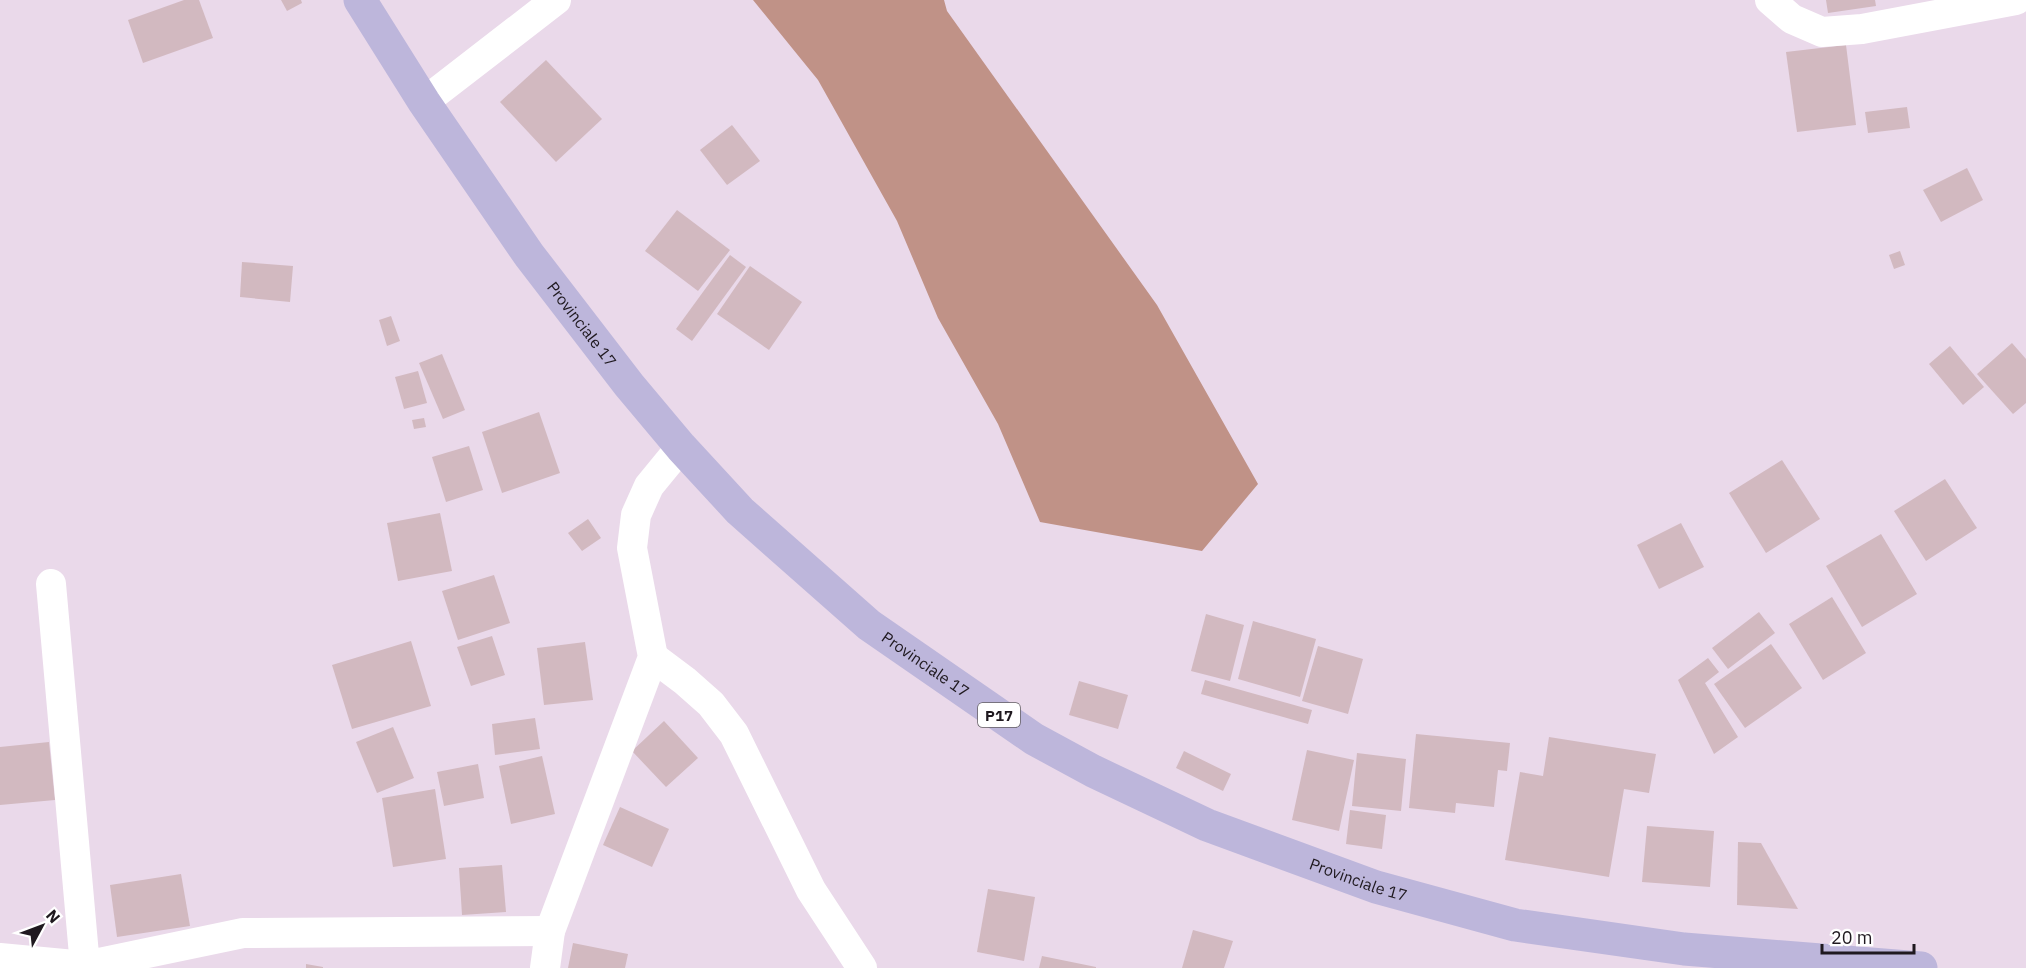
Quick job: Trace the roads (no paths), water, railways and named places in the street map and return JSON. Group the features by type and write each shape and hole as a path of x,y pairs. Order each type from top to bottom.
{"main road":[{"name":"Provinciale 17","path":"360,0 424,102 529,255 629,385 681,447 740,511 869,625 1034,739 1093,771 1207,825 1376,887 1515,926 1684,949 1921,968"}],"street":[{"path":"424,102 556,0"},
{"path":"1770,0 1792,19 1822,32 1862,29 2016,0"},
{"path":"545,968 550,931 653,657 632,548 636,515 649,486 681,447"},
{"path":"51,584 85,966"},
{"path":"653,657 711,704 734,734 811,890 862,968"},
{"path":"0,958 85,966 243,933 550,931"}]}
